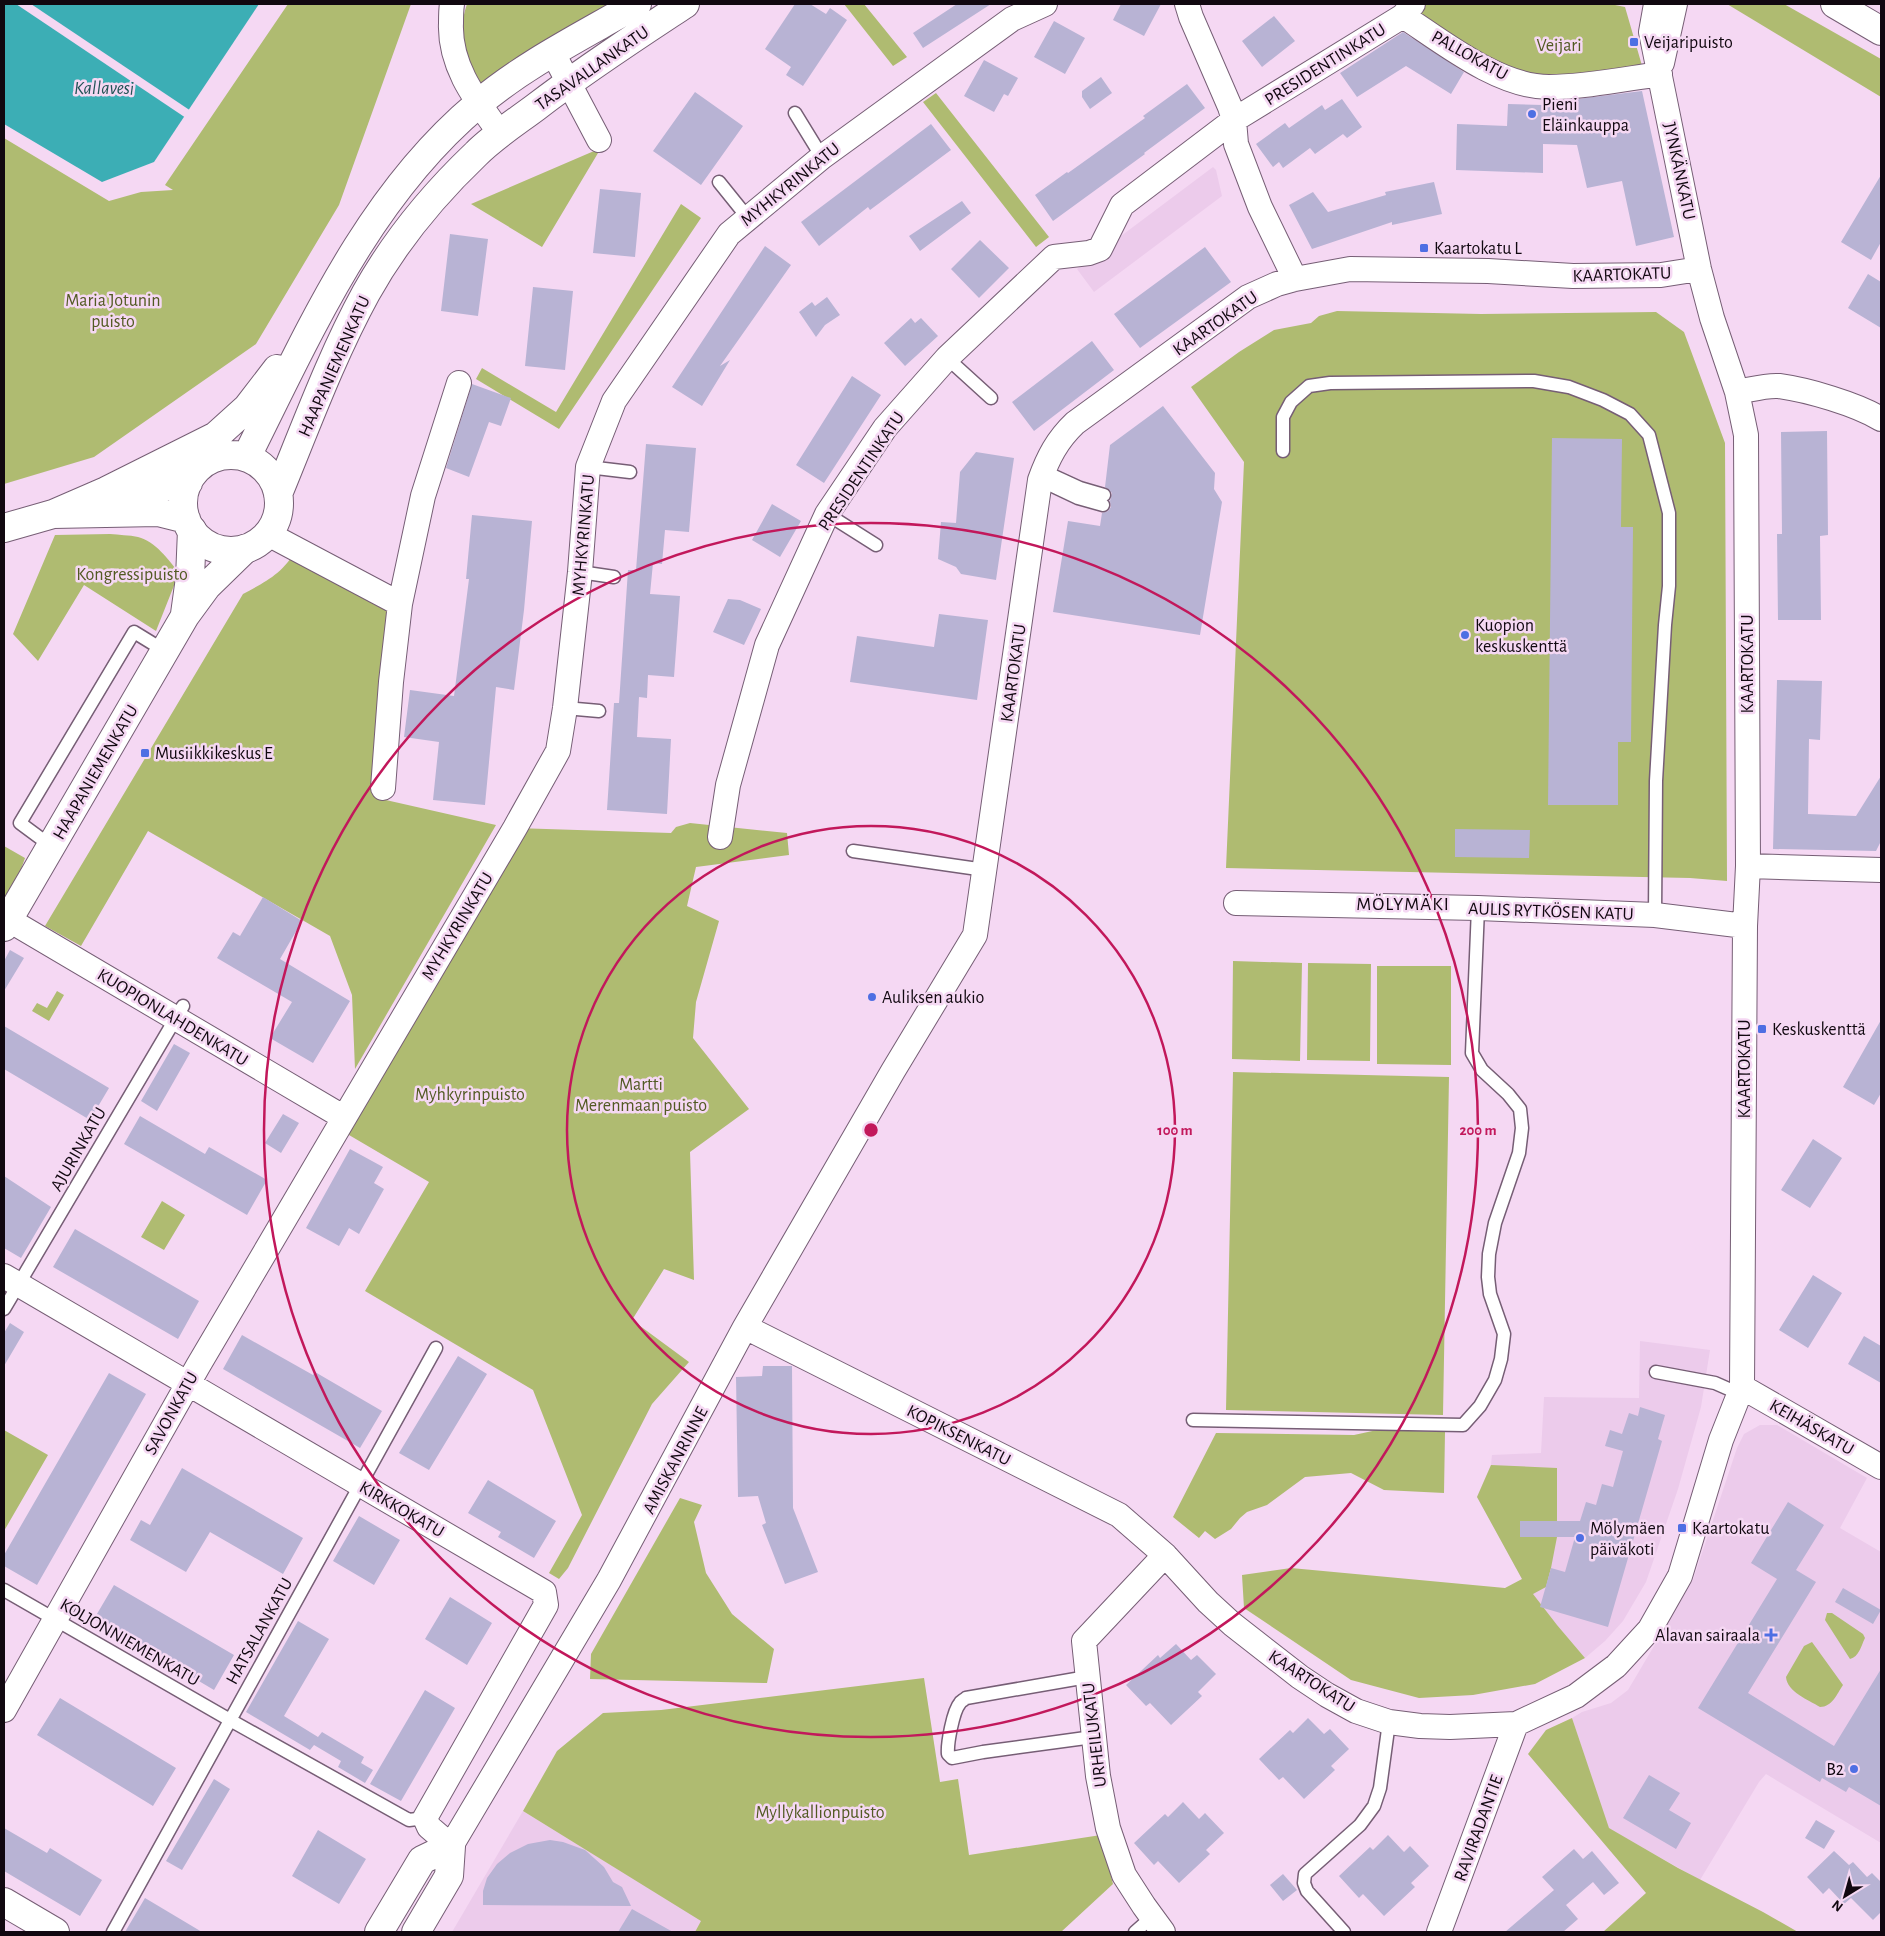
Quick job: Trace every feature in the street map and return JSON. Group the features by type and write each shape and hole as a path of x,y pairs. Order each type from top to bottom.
{"main road":[{"name":"TASAVALLANKATU","path":"479,103 527,69 638,4"},
{"name":"TASAVALLANKATU","path":"500,133 600,60 686,4"},
{"path":"1835,4 1881,31"},
{"name":"HAAPANIEMENKATU","path":"245,457 320,312 376,219 412,170 443,135 479,103"},
{"name":"HAAPANIEMENKATU","path":"278,494 337,349 367,292 401,239 439,192 477,153 500,133"},
{"path":"4,528 53,514 106,491 201,444 231,424 248,408 320,312"},
{"path":"228,456 245,457 261,466 269,474 278,494 279,508 277,518 268,534 260,542 245,549 222,550 211,546 201,540 189,525 184,498 188,482 195,472 210,460 228,456"},
{"path":"106,491 158,487 188,482"},
{"path":"53,514 158,512 189,525"},
{"name":"HAAPANIEMENKATU","path":"185,616 190,578 189,525"},
{"name":"HAAPANIEMENKATU","path":"5,921 185,616 208,586 245,549"},
{"path":"379,1932 422,1860 451,1846 449,1876 416,1932"},
{"path":"4,1902 55,1932"}],"street":[{"path":"452,4 450,30 453,54 463,78 500,133"},
{"name":"MYHKYRINKATU","path":"343,1117 515,828 558,752 565,708 580,572 588,467 614,401 729,234 822,157 1012,19 1045,4"},
{"path":"1187,4 1191,18 1230,107 1234,120 1236,144 1260,207 1295,279"},
{"name":"JYNKÄNKATU","path":"1656,4 1651,32 1699,269"},
{"name":"JYNKÄNKATU","path":"1660,74 1675,4"},
{"name":"PRESIDENTINKATU","path":"720,837 728,785 767,646 827,514 885,428 947,358 1054,258 1100,250 1122,205 1234,120 1408,10"},
{"name":"PALLOKATU","path":"1408,10 1490,70 1524,82 1548,87 1660,74"},
{"path":"553,54 599,140"},
{"name":"KAARTOKATU","path":"893,1071 975,935 1041,476 1056,444 1074,423 1248,297 1277,284 1295,279 1350,269 1573,276 1661,276 1699,269 1712,318 1737,392 1746,435 1748,866 1745,926 1741,1390 1721,1440 1680,1576 1650,1629 1616,1666 1576,1696 1516,1724 1450,1727 1420,1726 1389,1722 1356,1711 1327,1695 1271,1656 1208,1602 1165,1556"},
{"path":"383,788 391,682 400,604 423,496 459,383"},
{"path":"1737,392 1778,386 1849,405 1881,419"},
{"path":"268,534 400,604"},
{"path":"1748,866 1881,870"},
{"name":"AULIS RYTKÖSEN KATU","path":"1236,903 1478,908 1655,915 1745,926"},
{"name":"KUOPIONLAHDENKATU","path":"5,921 179,1012 343,1117"},
{"name":"AMISKANRINNE","path":"451,1846 609,1580 745,1327 893,1071"},
{"name":"SAVONKATU","path":"4,1710 188,1384 343,1117"},
{"name":"KIRKKOKATU","path":"11,1281 544,1592 546,1605 424,1818"},
{"name":"KOPIKSENKATU","path":"745,1327 1119,1515 1165,1556"},
{"name":"KEIHÄSKATU","path":"1741,1390 1881,1467"},
{"name":"URHEILUKATU","path":"1150,1927 1124,1875 1108,1828 1098,1776 1084,1641 1165,1556"},
{"name":"RAVIRADANTIE","path":"1439,1932 1516,1724"},
{"path":"424,1818 429,1827 451,1846"}],"lane":[{"path":"796,114 822,157"},
{"path":"719,182 748,218"},
{"path":"947,358 991,398"},
{"path":"1283,451 1283,417 1291,402 1309,386 1330,383 1534,381 1569,387 1603,400 1630,414 1649,435 1669,513 1669,586 1656,781 1655,915"},
{"path":"588,467 630,472"},
{"path":"1041,476 1078,498 1103,500"},
{"path":"827,514 876,545"},
{"path":"580,572 614,577"},
{"path":"51,846 20,823 134,632 165,651"},
{"path":"565,708 599,711"},
{"path":"853,851 985,870"},
{"path":"1193,1420 1463,1426 1480,1406 1495,1380 1501,1359 1504,1334 1490,1294 1488,1277 1489,1254 1495,1223 1519,1153 1522,1128 1520,1109 1508,1094 1482,1070 1472,1052 1478,908"},
{"name":"AJURINKATU","path":"4,1309 11,1281 179,1012"},
{"name":"HATSALANKATU","path":"113,1932 436,1348"},
{"path":"1656,1372 1741,1390"},
{"name":"KOLJONNIEMENKATU","path":"4,1590 409,1820 424,1818"},
{"path":"1087,1678 966,1698 960,1702 957,1708 947,1747 948,1754 952,1758 1093,1737"},
{"path":"1344,1932 1307,1891 1304,1883 1306,1874 1360,1825 1374,1806 1380,1788 1389,1722"}],"shaded area":[{"path":"1213,167 1216,170 1222,196 1094,292 1077,269"},
{"name":"Mölymäen päiväkoti","path":"1640,1341 1710,1350 1701,1407 1678,1489 1646,1582 1623,1621 1605,1641 1585,1658 1531,1595 1477,1497 1491,1465 1492,1455 1541,1453 1544,1397 1639,1398"},
{"name":"Alavan sairaala","path":"1760,1425 1777,1425 1867,1478 1840,1528 1881,1552 1881,1843 1766,1774 1759,1782 1700,1880 1608,1828 1572,1718 1582,1712 1611,1703 1628,1690 1693,1580 1737,1448 1744,1434"},
{"path":"523,1811 702,1921 695,1932 452,1932"}],"green space":[{"name":"Maria Jotunin puisto","path":"288,4 411,4 339,205 256,344 94,457 4,484 4,138 109,201 141,192 173,190 165,185"},
{"path":"467,4 610,4 481,88 471,68 463,37 464,15"},
{"path":"844,4 864,4 907,57 893,66"},
{"name":"Veijari","path":"1426,4 1610,4 1625,7 1645,76 1548,87 1410,21"},
{"path":"1727,4 1784,4 1881,59 1881,97"},
{"path":"936,93 1049,237 1036,247 923,102"},
{"path":"601,148 542,247 471,204"},
{"path":"681,204 701,218 559,429 476,379 482,368 556,412"},
{"name":"Kuopion keskuskenttä","path":"1337,311 1481,314 1656,312 1684,332 1725,443 1727,881 1690,878 1226,868 1244,462 1191,387 1239,352 1274,330 1311,323 1319,316"},
{"name":"Kongressipuisto","path":"110,534 138,537 150,542 171,562 179,573 156,631 84,585 38,661 13,634 55,535"},
{"path":"297,549 400,604 381,695 377,798 496,825 355,1069 352,995 330,936 148,831 81,946 45,926 243,594 267,581 280,571"},
{"path":"690,823 787,833 789,855 696,867 687,906 719,921 696,1002 693,1038 749,1109 690,1152 694,1280 664,1269 632,1320 689,1362 652,1404 568,1568 559,1579 549,1573 582,1515 533,1390 365,1291 429,1182 349,1135 343,1117 515,828 671,833 676,827"},
{"path":"4,846 25,858 12,895 4,908"},
{"path":"1233,961 1302,963 1300,1061 1232,1059"},
{"path":"1308,963 1371,964 1370,1061 1307,1060"},
{"path":"1377,966 1451,966 1451,1065 1377,1064"},
{"path":"57,991 64,995 49,1021 32,1011 37,1003 47,1008"},
{"path":"1233,1072 1449,1077 1443,1415 1226,1410"},
{"path":"162,1201 185,1215 164,1250 141,1237"},
{"path":"4,1430 48,1455 4,1531"},
{"path":"1377,1430 1445,1432 1444,1493 1384,1490 1351,1473 1305,1477 1267,1505 1247,1512 1231,1529 1215,1539 1205,1531 1199,1538 1173,1517 1216,1433 1354,1435"},
{"path":"1491,1465 1557,1468 1557,1521 1520,1521 1520,1536 1557,1537 1546,1587 1533,1594 1585,1658 1535,1684 1473,1695 1419,1698 1351,1680 1244,1608 1242,1575 1291,1568 1505,1588 1522,1579 1477,1497"},
{"path":"680,1498 702,1505 694,1522 706,1573 732,1614 774,1649 767,1683 590,1679 591,1654"},
{"path":"1827,1613 1832,1613 1863,1634 1865,1638 1856,1656 1853,1658 1850,1659 1825,1620"},
{"path":"1812,1642 1843,1685 1828,1705 1820,1707 1794,1691 1787,1682 1786,1677 1804,1646"},
{"name":"Myllykallionpuisto","path":"924,1678 940,1782 958,1779 969,1855 1101,1835 1113,1884 1061,1932 695,1932 701,1921 523,1811 557,1751 603,1713 661,1710"},
{"path":"1572,1718 1609,1828 1678,1868 1798,1932 1603,1932 1646,1893 1528,1754 1546,1730"}],"water":[{"name":"Kallavesi","path":"4,4 259,4 154,162 102,182 4,124"}],"pier":[{"path":"16,4 31,4 191,111 186,118"}],"building":[{"path":"795,4 810,4 826,14 830,8 847,20 803,86 786,75 791,67 765,49"},
{"path":"957,4 991,4 923,48 913,33"},
{"path":"1121,4 1161,4 1144,36 1113,20"},
{"path":"1274,16 1295,41 1262,67 1242,41"},
{"path":"1054,21 1085,38 1065,74 1034,57"},
{"path":"1403,32 1464,72 1451,94 1406,66 1357,97 1340,73"},
{"path":"984,60 1018,78 1008,96 1004,94 994,112 964,96"},
{"path":"1101,77 1112,93 1090,109 1082,97 1082,91"},
{"path":"1187,84 1205,108 1053,221 1035,195 1145,118 1143,116"},
{"path":"1642,91 1674,237 1636,246 1622,181 1587,188 1577,145 1543,144 1543,173 1456,170 1457,124 1507,126 1508,104 1578,106 1577,99"},
{"path":"695,92 743,126 701,185 653,151"},
{"path":"1342,99 1362,127 1347,138 1343,134 1315,154 1310,148 1283,168 1279,162 1273,167 1256,144 1285,123 1289,128 1322,105 1325,110"},
{"path":"931,124 951,150 870,210 868,207 819,246 801,222"},
{"path":"1881,175 1881,242 1871,260 1841,242"},
{"path":"1434,182 1442,214 1392,225 1392,222 1312,249 1289,205 1313,192 1328,212 1386,195 1385,192"},
{"path":"600,189 641,193 635,257 593,253"},
{"path":"962,201 971,213 920,251 909,236"},
{"path":"450,234 488,239 478,316 441,311"},
{"path":"980,240 1009,268 979,298 951,269"},
{"path":"765,246 791,265 720,366 730,360 702,406 672,387"},
{"path":"1205,247 1231,282 1140,348 1114,314"},
{"path":"1868,274 1881,282 1881,328 1848,308"},
{"path":"533,287 573,291 565,370 525,366"},
{"path":"827,297 840,315 825,325 816,337 799,312 812,302 815,306"},
{"path":"911,318 915,323 921,318 938,336 905,366 884,343"},
{"path":"1092,341 1114,370 1034,431 1012,402"},
{"path":"852,376 881,395 824,483 796,465"},
{"path":"472,384 511,398 501,426 489,422 469,477 446,468"},
{"path":"1163,406 1215,473 1214,489 1222,502 1200,635 1053,612 1068,521 1100,526 1102,513 1108,511 1111,507 1112,493 1105,487 1110,445"},
{"path":"1827,431 1828,535 1820,536 1821,620 1778,620 1777,534 1782,534 1781,432"},
{"path":"1552,438 1622,439 1621,527 1633,527 1631,742 1618,742 1618,805 1548,805"},
{"path":"646,444 696,448 689,532 665,530 662,564 653,563 650,594 680,596 674,677 648,675 647,698 639,697 637,737 671,739 667,814 607,810 614,703 619,703 628,570 636,570"},
{"path":"976,452 1014,458 996,580 961,574 956,567 938,559 941,522 956,523 960,472"},
{"path":"772,504 801,521 780,557 752,540"},
{"path":"472,515 532,521 514,690 496,687 485,805 433,800 439,742 404,737 410,690 454,696 469,579 466,579"},
{"path":"728,599 740,600 761,609 744,645 713,632"},
{"path":"939,614 988,620 977,700 850,682 857,636 934,647"},
{"path":"1777,680 1822,681 1820,740 1809,739 1808,814 1856,816 1881,776 1881,841 1876,851 1773,849"},
{"path":"1455,829 1530,830 1529,858 1455,857"},
{"path":"263,897 302,921 280,959 350,1001 313,1063 270,1038 292,1002 217,958 233,932 240,936"},
{"path":"10,950 24,958 4,991 4,961"},
{"path":"1881,1020 1881,1093 1874,1105 1843,1087"},
{"path":"4,1026 109,1088 90,1120 4,1069"},
{"path":"174,1044 190,1053 157,1111 141,1101"},
{"path":"283,1114 299,1123 281,1153 265,1143"},
{"path":"140,1116 205,1154 209,1147 267,1180 247,1215 124,1144"},
{"path":"1813,1139 1842,1158 1810,1208 1781,1190"},
{"path":"350,1149 383,1167 374,1183 384,1189 359,1234 349,1228 339,1246 306,1228"},
{"path":"4,1176 51,1207 21,1258 4,1248"},
{"path":"75,1229 199,1301 178,1339 53,1267"},
{"path":"1813,1275 1842,1293 1808,1348 1779,1330"},
{"path":"10,1323 24,1332 4,1366 4,1333"},
{"path":"242,1335 313,1375 315,1372 382,1411 360,1448 223,1369"},
{"path":"1864,1336 1881,1346 1881,1383 1848,1364"},
{"path":"458,1356 487,1374 429,1470 399,1453"},
{"path":"763,1366 792,1366 793,1508 818,1572 785,1584 762,1525 766,1523 758,1496 738,1497 736,1377 762,1376"},
{"path":"109,1373 146,1394 37,1585 4,1566 4,1555"},
{"path":"1640,1407 1665,1415 1658,1439 1662,1441 1608,1627 1540,1607 1551,1568 1565,1572 1575,1537 1520,1537 1520,1521 1580,1521 1586,1502 1596,1505 1602,1484 1613,1487 1623,1451 1605,1446 1610,1430 1622,1434 1629,1413 1638,1416"},
{"path":"182,1468 303,1538 283,1574 210,1532 186,1572 130,1540 141,1520 150,1525"},
{"path":"488,1480 556,1521 534,1558 498,1537 501,1532 468,1513"},
{"path":"1788,1502 1824,1525 1796,1570 1816,1582 1748,1693 1834,1746 1881,1669 1881,1806 1849,1787 1846,1792 1822,1778 1820,1782 1698,1708 1777,1579 1751,1563"},
{"path":"359,1516 400,1540 374,1585 333,1561"},
{"path":"114,1585 234,1655 214,1690 94,1619"},
{"path":"1843,1588 1881,1610 1873,1624 1835,1602"},
{"path":"450,1597 492,1623 467,1665 425,1639"},
{"path":"298,1621 329,1639 284,1716 318,1737 322,1732 364,1757 361,1763 373,1770 365,1783 338,1767 341,1761 314,1745 310,1750 246,1712"},
{"path":"1176,1644 1191,1660 1197,1655 1216,1674 1198,1692 1202,1696 1171,1725 1150,1703 1146,1706 1126,1685 1158,1655 1160,1658"},
{"path":"425,1690 455,1708 401,1801 370,1784"},
{"path":"60,1698 176,1768 153,1806 37,1735"},
{"path":"1308,1718 1324,1734 1330,1729 1349,1749 1331,1766 1335,1770 1304,1799 1283,1777 1279,1780 1259,1759 1290,1730 1293,1733"},
{"path":"1649,1775 1680,1793 1669,1810 1691,1823 1676,1849 1623,1818"},
{"path":"214,1779 230,1789 182,1870 166,1861"},
{"path":"1183,1802 1199,1819 1205,1813 1224,1833 1206,1850 1210,1854 1179,1883 1158,1861 1154,1865 1134,1843 1165,1814 1168,1817"},
{"path":"1816,1820 1835,1831 1824,1849 1805,1838"},
{"path":"4,1828 47,1853 50,1848 102,1880 80,1916 4,1871"},
{"path":"318,1830 366,1859 339,1904 292,1876"},
{"path":"1388,1835 1404,1852 1410,1846 1429,1866 1411,1883 1415,1887 1384,1916 1363,1894 1359,1898 1339,1876 1370,1847 1373,1850"},
{"path":"550,1840 563,1842 585,1850 604,1867 613,1882 622,1887 631,1906 483,1905 483,1891 487,1878 497,1864 510,1853 528,1844"},
{"path":"1574,1849 1583,1859 1592,1851 1619,1883 1604,1895 1593,1882 1566,1905 1578,1919 1563,1932 1505,1932 1554,1890 1542,1877"},
{"path":"1834,1851 1849,1865 1853,1862 1867,1877 1872,1873 1881,1882 1881,1912 1873,1920 1851,1898 1844,1904 1829,1888 1823,1894 1807,1877"},
{"path":"1283,1874 1297,1890 1283,1901 1270,1885"},
{"path":"145,1898 202,1932 125,1932"},
{"path":"632,1909 673,1932 618,1932"}],"place":[{"name":"Veijaripuisto","path":"1634,42"},
{"name":"Pieni Eläinkauppa","path":"1532,114"},
{"name":"Kaartokatu L","path":"1424,248"},
{"name":"Kuopion keskuskenttä","path":"1465,635"},
{"name":"Musiikkikeskus E","path":"145,753"},
{"name":"Auliksen aukio","path":"872,997"},
{"name":"Keskuskenttä","path":"1762,1029"},
{"name":"Kaartokatu","path":"1682,1528"},
{"name":"Mölymäen päiväkoti","path":"1580,1538"},
{"name":"Alavan sairaala","path":"1771,1635"},
{"name":"B2","path":"1854,1769"}],"district":[{"name":"MÖLYMÄKI","path":"1403,903"}],"park label":[{"name":"Myhkyrinpuisto","path":"470,1094"},
{"name":"Martti Merenmaan puisto","path":"641,1094"}]}
